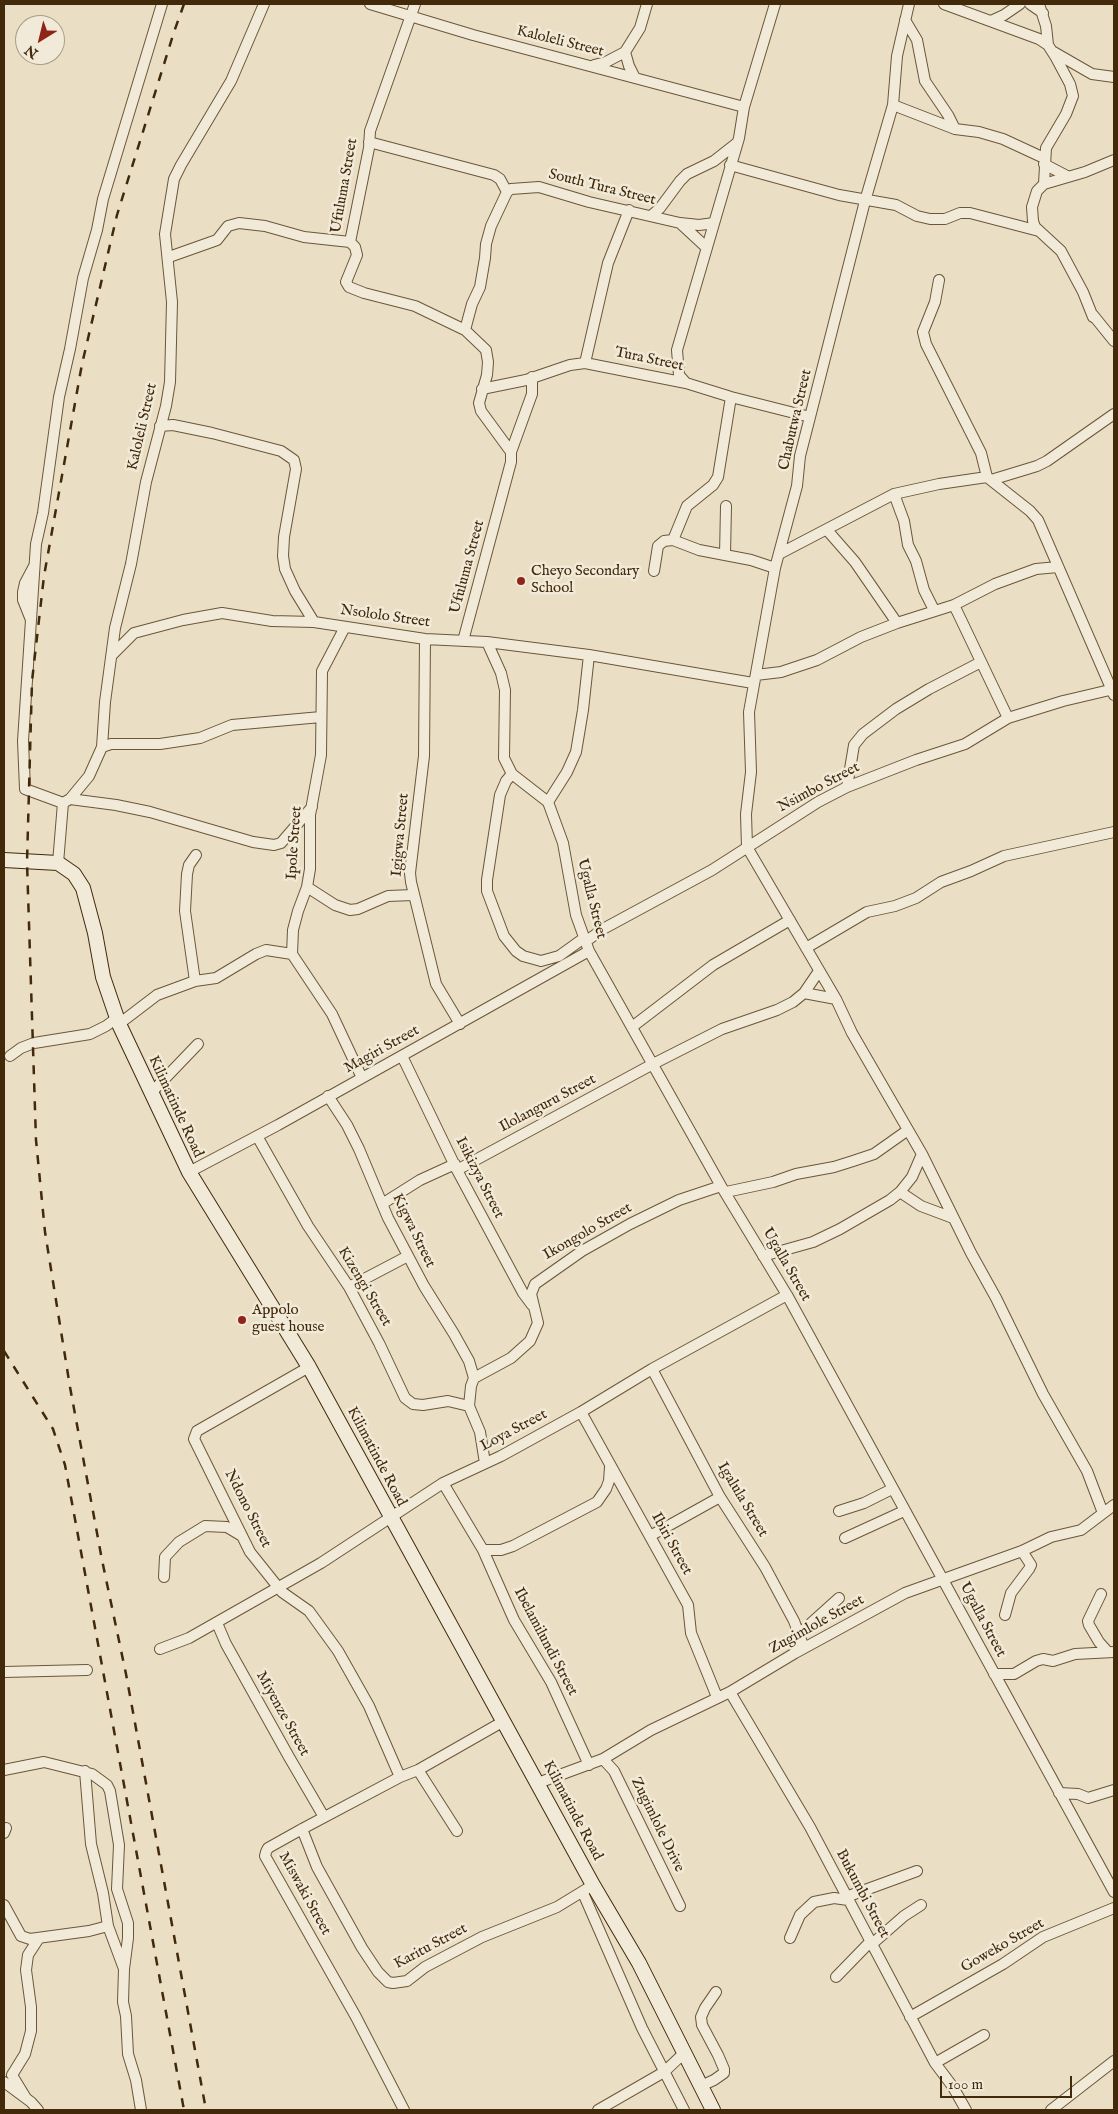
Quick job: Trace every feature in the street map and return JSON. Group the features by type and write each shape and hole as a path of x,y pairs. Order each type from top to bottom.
{"main road":[{"path":"4,860 58,863"},
{"name":"Kilimatinde Road","path":"58,863 74,874 83,888 95,933 103,977 118,1021 150,1093 189,1172 309,1367 538,1783 588,1889 638,1963 713,2110"}],"street":[{"path":"162,4 103,199 97,230 82,278 70,349 59,397 34,565 32,623 23,741 24,790 67,801 116,805 150,812 253,842 274,845 281,843 312,806"},
{"name":"Kaloleli Street","path":"67,801 89,776 102,747 105,702 115,628 131,564 146,482 170,382 172,302 166,226 174,179 185,157 231,81 264,4"},
{"name":"Kaloleli Street","path":"370,4 410,18 744,106"},
{"name":"Ufuluma Street","path":"415,4 370,131 350,242 355,247 357,256 347,279 347,285 415,306 465,330 486,350 488,362 479,397 481,411 511,452 511,462 464,642"},
{"path":"593,66 606,62 625,52 640,28 647,4"},
{"path":"686,383 679,374 677,350 737,143 744,106 775,4"},
{"name":"Chabutwa Street","path":"747,846 746,814 751,772 749,712 775,568 797,486 800,456 865,201 893,105 897,56 909,4"},
{"path":"944,4 1026,33 1092,74 1114,77"},
{"path":"991,21 1020,4"},
{"path":"1030,4 1041,8 1050,48 1070,84 1072,96 1066,114 1046,148 1044,184"},
{"path":"905,20 917,40 926,80 955,129"},
{"path":"625,52 634,76"},
{"path":"893,105 955,129 996,137 1044,161 1048,168 1067,176"},
{"path":"369,142 494,174 500,179 506,192 491,226 486,244 481,280 465,330"},
{"path":"651,216 660,208 687,174 714,161 737,143"},
{"path":"1114,160 1085,172 1044,184 1037,192 1032,207 1033,221 1040,232 1061,251 1083,292 1093,316 1114,341"},
{"path":"730,165 838,195 896,205 917,216 930,219 945,219 960,213 970,214 1040,232"},
{"name":"South Tura Street","path":"506,192 511,189 539,187 589,202 680,223 707,248"},
{"path":"585,363 608,263 629,210"},
{"path":"169,257 217,240 228,226 239,223 264,226 304,236 350,242"},
{"path":"680,223 699,225 714,223"},
{"path":"939,280 935,302 923,332 926,344 980,453 989,479 1030,511 1038,520 1114,691"},
{"name":"Tura Street","path":"482,389 532,377 570,365 585,363 686,383 731,397 810,417"},
{"path":"511,452 532,394 532,377"},
{"path":"673,540 687,506 713,485 718,477 731,397"},
{"path":"779,554 894,494 939,484 989,479 1037,466 1114,414"},
{"path":"160,426 173,425 212,432 281,451 294,460 296,469 284,537 283,556 285,569 295,591 314,622"},
{"path":"894,494 904,521 908,545 916,561 924,590 934,610"},
{"path":"725,555 726,506"},
{"path":"827,530 855,562 897,623"},
{"path":"654,571 660,542 673,540 699,550 751,560 775,568"},
{"name":"Nsololo Street","path":"112,655 134,633 183,620 222,613 272,621 314,622 425,639 487,642 754,679 817,660 861,637 934,610 954,605 995,584 1024,573 1058,566"},
{"path":"954,605 1008,718"},
{"name":"Ipole Street","path":"292,954 293,930 307,887 310,869 309,834 321,755 322,672 345,626"},
{"name":"Igigwa Street","path":"425,639 424,756 410,873 413,895 436,984 460,1024"},
{"path":"487,642 502,673 505,690 504,758 512,774 548,802 567,772 576,752 589,655"},
{"path":"847,787 854,746 863,734 896,709 980,662"},
{"name":"Nsimbo Street","path":"586,944 603,929 712,870 818,802 847,787 916,760 965,744 1008,718 1064,701 1114,691"},
{"path":"102,747 111,744 160,744 200,738 232,725 321,717"},
{"path":"512,774 506,781 500,795 487,880 488,891 504,936 516,951 523,956 541,961 559,956 586,944"},
{"path":"58,863 67,801"},
{"name":"Ugalla Street","path":"548,802 563,843 571,892 586,944 724,1189 787,1295 892,1490 945,1580 994,1674 1114,1892"},
{"path":"806,948 867,912 895,906 916,898 941,882 1004,856 1114,832"},
{"path":"747,846 836,999 852,1033 922,1154 1043,1394 1110,1509"},
{"path":"195,981 185,910 187,874 196,855"},
{"path":"307,887 335,905 350,910 358,909 388,896 413,895"},
{"path":"632,1027 692,979 732,952 790,920"},
{"name":"Magiri Street","path":"189,1172 460,1024 586,944"},
{"path":"10,1056 21,1048 34,1043 90,1034 118,1021 157,995 195,981 216,978 266,950 292,954 332,1014 362,1078"},
{"path":"819,971 804,993 836,999"},
{"name":"Ilolanguru Street","path":"382,1204 420,1180 456,1167 653,1064 722,1030 778,1010 794,1002 804,993"},
{"path":"150,1093 198,1044"},
{"name":"Isikizya Street","path":"402,1056 456,1167 523,1293 536,1311"},
{"name":"Kigwa Street","path":"328,1096 355,1141 382,1204 408,1256 454,1334 474,1378"},
{"path":"724,1189 773,1182 796,1174 834,1168 874,1154 908,1130"},
{"name":"Kizengi Street","path":"257,1136 308,1226 349,1287 379,1342 405,1398 413,1404 423,1405 448,1401 469,1406"},
{"path":"763,1256 804,1245 868,1214 900,1192 912,1177 922,1154"},
{"name":"Ikongolo Street","path":"474,1378 511,1358 530,1341 538,1323 531,1294 535,1284 543,1276 582,1250 679,1200 724,1189"},
{"path":"900,1192 921,1206 954,1218"},
{"path":"349,1287 408,1256"},
{"name":"Loya Street","path":"160,1649 176,1644 217,1623 321,1563 442,1483 485,1464 581,1412 652,1369 787,1295"},
{"name":"Ndono Street","path":"309,1367 194,1435 196,1446 221,1490 250,1552 282,1592 309,1611 338,1651 369,1706 400,1777"},
{"name":"Igalula Street","path":"652,1369 720,1496 766,1567 804,1648"},
{"path":"474,1378 469,1394 469,1406 480,1432 485,1464"},
{"name":"Ibiri Street","path":"581,1412 688,1604 691,1633 717,1698"},
{"path":"483,1550 492,1551 513,1546 596,1502 606,1489 609,1481 610,1467"},
{"name":"Ibelamilundi Street","path":"442,1483 483,1550 514,1620 547,1674 589,1765"},
{"path":"840,1510 864,1503 892,1490"},
{"path":"650,1536 720,1496"},
{"name":"Zugimlole Street","path":"538,1783 603,1759 651,1730 730,1692 804,1648 905,1593 1022,1551 1051,1537 1081,1530 1110,1509"},
{"path":"845,1538 904,1511"},
{"path":"164,1577 165,1557 179,1542 205,1526 227,1528 243,1536"},
{"path":"1004,1615 1011,1593 1029,1569 1030,1565 1022,1551"},
{"path":"1101,1594 1088,1620 1099,1642 1111,1652"},
{"path":"799,1634 839,1598"},
{"name":"Miyenze Street","path":"217,1623 226,1644 324,1817"},
{"path":"994,1674 1014,1674 1036,1661 1053,1661 1076,1654 1111,1652"},
{"path":"4,1672 87,1670"},
{"name":"Bukumbi Street","path":"730,1692 810,1827 935,2063 953,2087 966,2110"},
{"name":"Miswaki Street","path":"404,2110 356,2017 265,1856 268,1848 400,1777 418,1770 504,1721"},
{"name":"Zugimlole Drive","path":"603,1759 614,1771 680,1906"},
{"path":"4,1770 44,1762 85,1771 101,1779 110,1790 119,1845 117,1889 128,1923 123,2002 126,2016 128,2054 136,2080 140,2110"},
{"path":"418,1770 457,1831"},
{"path":"85,1771 91,1844 103,1892 108,1926 124,1970"},
{"path":"1059,1792 1078,1794 1088,1798 1114,1790"},
{"name":"Karitu Street","path":"302,1829 317,1867 362,1948 378,1972 388,1982 407,1981 425,1967 450,1952 557,1907 588,1889"},
{"path":"790,1938 800,1915 814,1902 834,1898 847,1899 918,1870"},
{"path":"588,1889 642,2028 684,2110"},
{"path":"836,1977 872,1943 921,1904"},
{"path":"4,1905 21,1936 30,1939 89,1931 108,1926"},
{"name":"Goweko Street","path":"910,2017 1003,1964 1043,1937 1114,1908"},
{"path":"26,2098 12,2075 25,2054 31,2031 32,2008 26,1970 28,1955 39,1938"},
{"path":"701,2086 724,2073 718,2055 702,2025 701,2017 716,1992"},
{"path":"935,2063 984,2035"},
{"path":"598,2110 664,2072 684,2053"},
{"path":"1051,2110 1114,2061"},
{"path":"4,2082 26,2098 38,2110"}],"railway":[{"path":"184,4 117,215 82,364 44,576 32,681 27,862 36,1140 45,1232 70,1387 102,1560 126,1674 206,2110"},
{"path":"4,1351 53,1429 65,1465 184,2110"}],"place":[{"name":"Cheyo Secondary School","path":"521,581"},
{"name":"Appolo guest house","path":"242,1320"}]}
